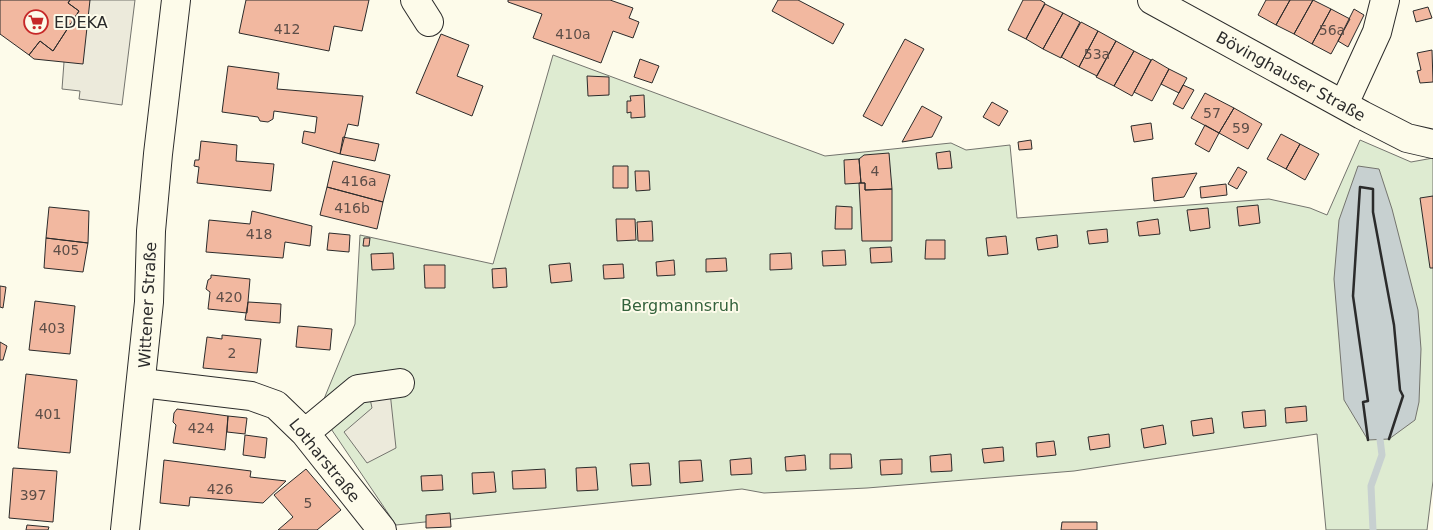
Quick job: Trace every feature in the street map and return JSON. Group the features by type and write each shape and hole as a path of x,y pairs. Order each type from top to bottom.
{"street":[{"name":"Wittener Straße","path":"125,530 142,383 149,302 151,231 176,0"},
{"path":"415,0 429,22"},
{"name":"Bövinghauser Straße","path":"1152,0 1407,138 1433,144"},
{"path":"1344,104 1377,32 1385,0"},
{"name":"Lotharstraße","path":"142,383 250,396 276,405 305,433 382,530"},
{"path":"305,433 358,389 400,383"}],"green space":[{"name":"Bergmannsruh","path":"553,55 825,156 951,143 966,150 1010,145 1017,218 1269,199 1310,208 1327,215 1360,140 1411,162 1433,158 1433,481 1427,530 1326,530 1317,434 1074,471 867,488 764,493 742,489 396,525 319,411 355,324 360,235 493,264"}],"shaded area":[{"path":"90,0 135,0 122,105 79,99 80,91 62,89 64,62"},
{"path":"1358,166 1379,169 1392,209 1418,310 1421,349 1419,402 1415,420 1389,439 1368,440 1344,400 1334,279 1339,220"},
{"path":"390,392 396,448 367,463 344,432 372,408 369,394"}],"building":[{"name":"EDEKA","path":"0,0 70,0 68,3 79,11 53,51 40,41 29,55 0,34"},
{"path":"70,0 90,0 83,64 34,59 29,55 40,41 53,51 79,11 68,3"},
{"path":"246,0 369,0 362,31 334,26 329,51 239,33"},
{"path":"508,0 610,0 633,8 629,18 639,22 633,38 613,31 601,63 533,38 542,14 508,2"},
{"path":"778,0 798,0 844,24 833,44 772,11"},
{"path":"1023,0 1040,0 1045,3 1026,39 1008,30"},
{"path":"1266,0 1290,0 1276,25 1258,15"},
{"path":"1290,0 1313,0 1294,34 1276,25"},
{"path":"1313,0 1331,9 1312,44 1294,34"},
{"path":"1045,4 1063,13 1043,49 1026,39"},
{"path":"1428,7 1432,18 1416,22 1413,11"},
{"path":"1331,9 1350,19 1331,54 1312,44"},
{"path":"1354,9 1364,15 1348,47 1338,41"},
{"path":"1063,13 1080,22 1061,58 1043,49"},
{"path":"1081,22 1098,31 1079,67 1061,57"},
{"path":"1098,31 1116,41 1097,76 1079,67"},
{"path":"441,34 469,45 457,76 483,86 472,116 416,93"},
{"path":"905,39 924,49 882,126 863,116"},
{"path":"1116,41 1134,51 1114,86 1096,77"},
{"path":"1432,50 1433,82 1420,83 1417,71 1421,70 1417,53"},
{"path":"1134,51 1151,60 1132,96 1114,86"},
{"path":"640,59 659,66 652,83 634,77"},
{"path":"1152,59 1169,69 1152,101 1134,92"},
{"path":"228,66 279,73 277,89 363,96 358,126 348,124 340,154 302,143 304,131 315,133 317,117 274,111 273,119 268,122 260,121 258,117 222,112"},
{"path":"1169,69 1187,78 1179,93 1161,84"},
{"path":"587,76 609,77 609,95 588,96"},
{"path":"1183,85 1194,90 1183,109 1173,104"},
{"path":"1205,93 1234,108 1219,133 1191,118"},
{"path":"644,95 645,117 631,118 631,112 627,113 627,101 631,101 630,96"},
{"path":"992,102 1008,111 999,126 983,117"},
{"path":"922,106 942,117 932,137 902,142"},
{"path":"1234,108 1262,124 1248,149 1219,133"},
{"path":"1151,123 1153,139 1134,142 1131,126"},
{"path":"1205,125 1219,133 1209,152 1195,144"},
{"path":"1281,134 1300,144 1286,169 1267,159"},
{"path":"343,137 379,144 375,161 340,154"},
{"path":"1031,140 1032,149 1019,150 1018,142"},
{"path":"201,141 237,145 236,161 274,164 271,191 197,183 199,167 194,166 195,160 199,160"},
{"path":"1300,144 1319,154 1305,180 1286,169"},
{"path":"950,151 952,168 938,169 936,153"},
{"path":"889,153 892,189 865,190 865,183 861,183 859,159 864,155"},
{"path":"859,159 861,183 845,184 844,160"},
{"path":"333,161 390,175 383,202 327,187"},
{"path":"613,166 628,166 628,188 613,188"},
{"path":"1238,167 1247,172 1237,189 1228,184"},
{"path":"635,171 649,171 650,190 636,191"},
{"path":"1197,173 1184,197 1154,201 1152,178"},
{"path":"859,183 865,183 865,190 892,189 892,241 862,241"},
{"path":"1226,184 1227,195 1201,198 1200,187"},
{"path":"327,187 383,202 377,229 320,215"},
{"path":"1433,196 1433,268 1430,268 1420,198"},
{"path":"1258,205 1260,223 1239,226 1237,207"},
{"path":"836,206 852,207 852,229 835,229"},
{"path":"49,207 89,211 88,243 46,238"},
{"path":"1208,208 1210,228 1190,231 1187,210"},
{"path":"252,211 312,226 310,246 285,242 283,258 206,252 209,220 250,224"},
{"path":"616,219 635,219 636,240 617,241"},
{"path":"1158,219 1160,234 1139,236 1137,222"},
{"path":"652,221 653,241 638,241 637,222"},
{"path":"1107,229 1108,242 1089,244 1087,231"},
{"path":"329,233 350,235 349,252 327,250"},
{"path":"1057,235 1058,247 1038,250 1036,238"},
{"path":"1006,236 1008,254 988,256 986,238"},
{"path":"46,238 88,243 83,272 44,268"},
{"path":"364,238 370,238 369,246 363,246"},
{"path":"926,240 945,240 945,259 925,259"},
{"path":"891,247 892,262 871,263 870,248"},
{"path":"845,250 846,265 823,266 822,251"},
{"path":"393,253 394,269 372,270 371,254"},
{"path":"791,253 792,269 770,270 770,254"},
{"path":"726,258 727,271 706,272 706,259"},
{"path":"674,260 675,275 657,276 656,262"},
{"path":"570,263 572,281 551,283 549,265"},
{"path":"623,264 624,278 604,279 603,265"},
{"path":"424,265 445,265 445,288 425,288"},
{"path":"506,268 507,287 493,288 492,269"},
{"path":"211,275 250,279 247,313 208,309 210,292 206,289"},
{"path":"0,286 6,287 3,308 0,307"},
{"path":"35,301 75,306 70,354 29,350"},
{"path":"248,302 281,304 280,323 245,320"},
{"path":"298,326 332,329 330,350 296,347"},
{"path":"222,335 261,339 257,373 203,368 207,337 222,339"},
{"path":"0,342 7,346 3,360 0,360"},
{"path":"26,374 77,380 70,453 18,448"},
{"path":"1306,406 1307,421 1286,423 1285,408"},
{"path":"177,409 228,416 225,450 173,443 176,425 173,422 174,413"},
{"path":"1265,410 1266,426 1244,428 1242,412"},
{"path":"228,416 247,418 245,434 227,432"},
{"path":"1212,418 1214,433 1193,436 1191,421"},
{"path":"1163,425 1166,444 1144,448 1141,429"},
{"path":"1109,434 1110,447 1090,450 1088,437"},
{"path":"245,435 267,438 265,458 243,455"},
{"path":"1054,441 1056,455 1037,457 1036,443"},
{"path":"1003,447 1004,461 984,463 982,449"},
{"path":"830,454 851,454 852,468 830,469"},
{"path":"951,454 952,471 931,472 930,456"},
{"path":"805,455 806,470 786,471 785,457"},
{"path":"751,458 752,474 731,475 730,460"},
{"path":"902,459 902,474 881,475 880,460"},
{"path":"164,460 251,471 250,477 286,481 263,503 190,497 189,506 160,503"},
{"path":"701,460 703,481 680,483 679,461"},
{"path":"649,463 651,485 632,486 630,464"},
{"path":"596,467 598,490 577,491 576,468"},
{"path":"13,468 57,471 53,522 9,518"},
{"path":"306,469 341,510 317,530 278,530 293,517 274,495"},
{"path":"545,469 546,488 513,489 512,471"},
{"path":"494,472 496,492 473,494 472,473"},
{"path":"442,475 443,490 422,491 421,476"},
{"path":"450,513 451,527 426,528 426,515"},
{"path":"1062,522 1097,522 1097,530 1061,530"},
{"path":"27,525 49,527 48,530 26,530"}],"waterway":[{"path":"1373,530 1371,486 1382,455 1380,439"}],"wall":[{"path":"1368,440 1363,402 1368,401 1353,296 1360,187 1373,189 1373,212 1394,325 1400,390 1403,396 1389,439"}],"place":[{"name":"EDEKA","path":"36,22"}]}
